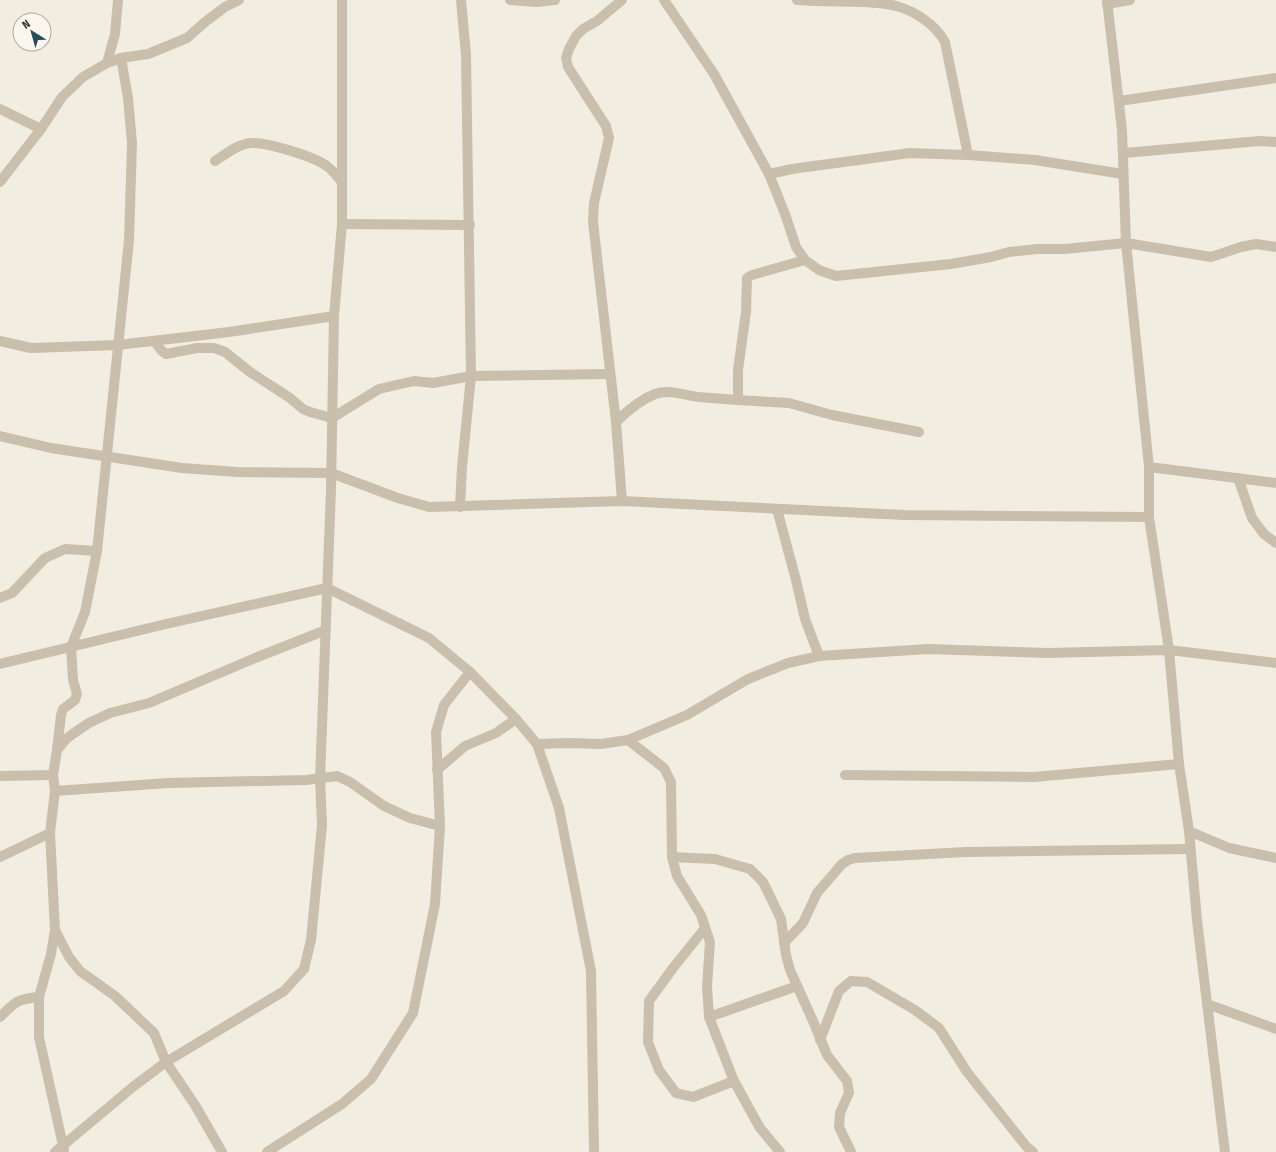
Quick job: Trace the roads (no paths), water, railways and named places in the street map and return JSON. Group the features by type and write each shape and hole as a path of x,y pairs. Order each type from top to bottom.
{"street":[{"path":"107,63 115,34 118,0"},
{"path":"0,182 62,97 83,77 107,63 121,58 148,54 187,38 225,7 238,0"},
{"path":"55,1152 64,1149 134,1086 166,1062 284,991 304,969 311,940 322,825 320,779 331,474 334,316 342,224 342,0"},
{"path":"460,507 462,467 472,376 466,55 461,0"},
{"path":"510,0 536,2 555,0"},
{"path":"622,0 576,36 566,58 568,67 606,126 609,138 594,203 593,222 616,422 622,501"},
{"path":"664,0 714,74 769,174 796,247 805,260 819,270 836,276 951,264 991,257 1009,252 1037,249 1064,249 1126,243 1211,257 1241,246 1256,244 1276,247"},
{"path":"797,0 895,5 912,13 933,26 942,36 947,47 968,155"},
{"path":"1130,0 1107,2 1124,153 1123,174 1126,243 1148,467 1149,517 1169,650 1179,764 1189,830 1207,1004 1225,1152"},
{"path":"64,1149 39,1037 39,997 51,954 55,930 50,832 55,791 53,775 61,715 63,709 75,700 77,694 73,680 71,647 85,612 97,551 129,240 132,143 128,98 121,58"},
{"path":"1119,101 1276,78"},
{"path":"0,109 40,129"},
{"path":"1124,153 1260,140 1276,142"},
{"path":"215,161 238,146 251,143 271,146 316,160 328,167 341,181"},
{"path":"769,174 792,169 910,153 968,155 1035,160 1123,174"},
{"path":"342,224 470,225"},
{"path":"738,400 738,370 746,312 747,278 752,275 805,260"},
{"path":"0,341 31,348 118,345 229,332 334,316"},
{"path":"154,341 166,354 197,348 214,348 225,352 250,372 290,398 303,409 332,418 380,389 414,381 433,383 472,376 610,374"},
{"path":"616,422 643,400 656,394 666,392 695,397 789,403 832,415 919,432"},
{"path":"0,436 52,448 182,468 237,472 331,474 398,498 429,507 622,501 904,515 1149,517"},
{"path":"1148,467 1276,483"},
{"path":"1238,478 1252,518 1264,534 1276,543"},
{"path":"777,509 805,619 819,656"},
{"path":"0,598 12,593 45,558 56,552 65,549 97,551"},
{"path":"0,664 326,588 430,638 470,672 516,719 537,744 559,808 591,972 594,1152"},
{"path":"57,750 66,739 74,733 89,723 110,713 149,703 326,630"},
{"path":"537,744 602,744 628,740 687,715 748,679 788,663 819,656 928,649 1048,653 1169,650 1276,663"},
{"path":"267,1152 342,1104 372,1079 412,1013 435,904 440,826 436,732 444,705 470,672"},
{"path":"437,770 465,746 496,733 516,719"},
{"path":"628,740 664,768 671,782 672,857 677,876 701,915 710,942 707,986 709,1017 734,1081 760,1128 780,1152"},
{"path":"845,775 1034,777 1179,764"},
{"path":"0,776 53,775"},
{"path":"55,791 168,783 306,780 338,776 350,782 384,806 410,818 440,826"},
{"path":"1189,830 1229,848 1276,858"},
{"path":"0,857 50,832"},
{"path":"784,943 803,923 816,893 842,864 855,858 966,852 1190,849"},
{"path":"672,857 714,859 750,869 764,882 780,920 790,970 827,1055 847,1081 849,1093 840,1113 839,1127 851,1152"},
{"path":"705,928 673,968 649,1002 648,1042 659,1070 676,1093 692,1097 734,1081"},
{"path":"55,930 69,957 80,971 115,996 154,1033 166,1062 195,1105 222,1152"},
{"path":"820,1040 839,990 851,981 867,982 915,1010 938,1028 967,1072 1026,1150"},
{"path":"709,1017 797,986"},
{"path":"0,1017 15,1002 39,997"},
{"path":"1207,1004 1276,1029"},
{"path":"813,1021 828,1017"}]}
